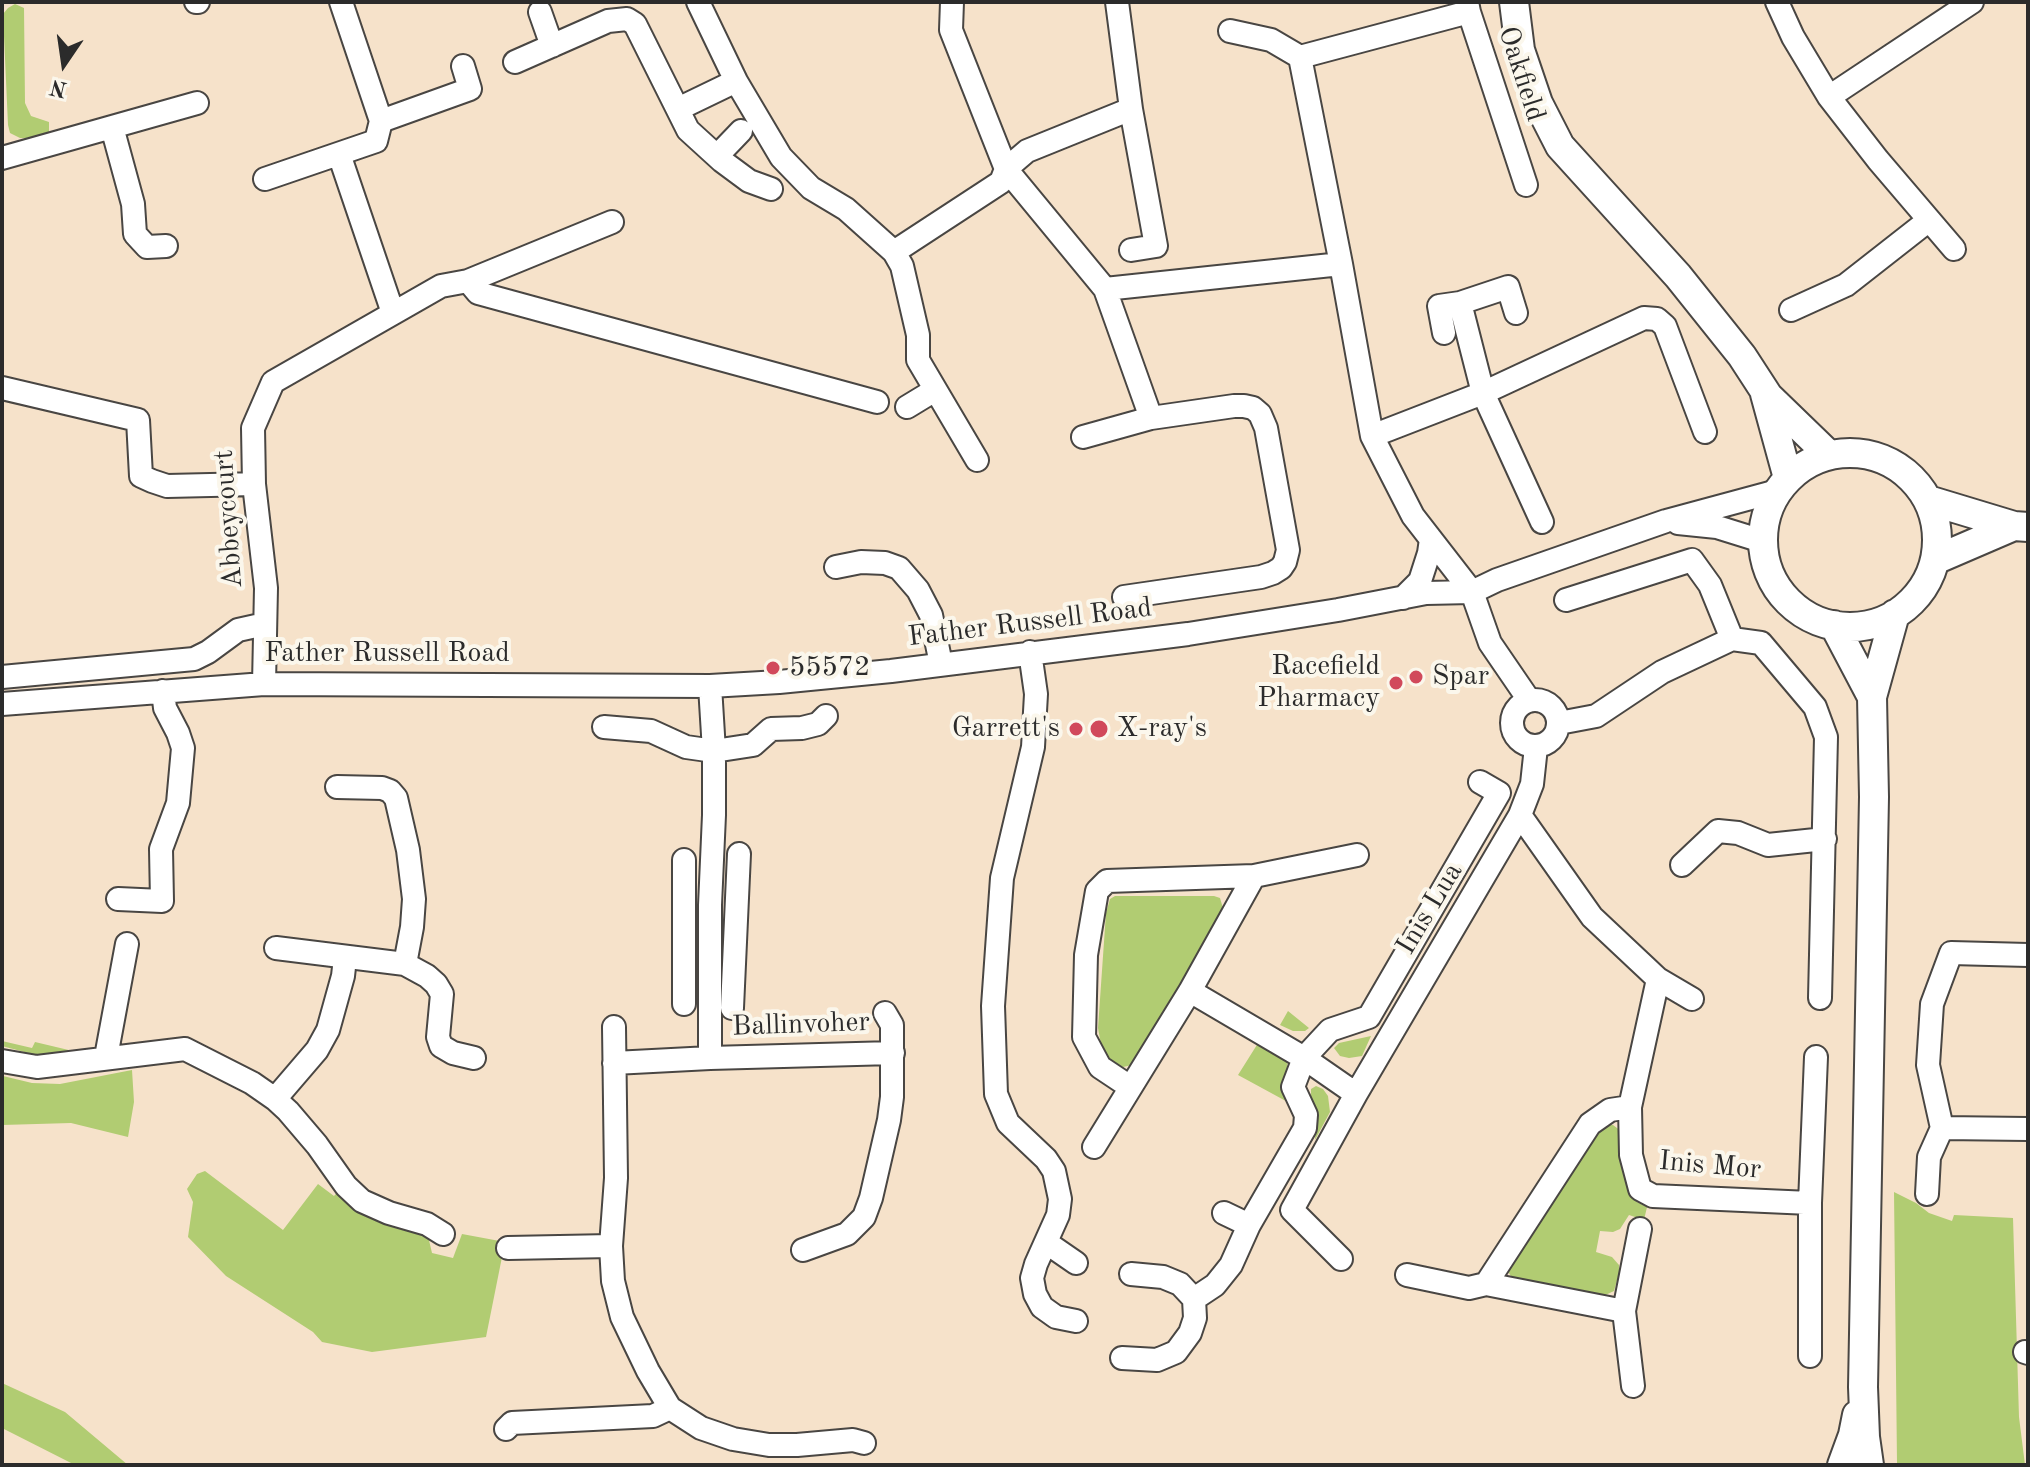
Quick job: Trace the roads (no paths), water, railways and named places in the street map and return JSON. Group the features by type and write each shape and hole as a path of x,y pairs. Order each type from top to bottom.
{"main road":[{"path":"1514,2 1520,50 1538,103 1560,146 1678,276 1742,356 1768,396 1829,455"},
{"path":"1763,389 1782,485"},
{"path":"1858,453 1886,460 1910,477 1928,500 1935,520 1937,540 1935,560 1926,582 1913,600 1895,614 1875,623 1855,626 1834,625 1806,615 1783,596 1768,571 1762,541 1766,515 1782,485 1807,464 1829,455 1858,453"},
{"path":"1928,500 2021,526"},
{"path":"1935,560 2021,526"},
{"path":"1869,1465 1863,1387 1874,797 1872,697 1895,614"},
{"path":"1834,625 1872,697"},
{"path":"1842,1465 1853,1435 1863,1387"}],"street":[{"path":"265,179 376,141 381,121 341,2"},
{"path":"698,2 736,81 781,157 811,188 846,209 894,252 902,266 918,335 918,360 977,460"},
{"path":"952,2 951,30 1006,169 1105,289 1151,418"},
{"path":"1117,2 1131,109 1156,246 1131,250"},
{"path":"1777,2 1793,37 1829,97 1954,249"},
{"path":"1829,97 1972,2"},
{"name":"Oakfield","path":"1300,57 1468,7 1526,185"},
{"path":"540,12 552,46"},
{"path":"515,62 608,21 627,19 635,24 688,130 749,181 771,189"},
{"path":"1230,31 1271,40 1300,57 1372,436 1413,516 1472,592 1490,643 1529,700"},
{"path":"381,121 470,89 463,66"},
{"path":"678,109 736,81"},
{"path":"4,164 112,127 197,103"},
{"path":"894,252 1001,182 1006,169 1027,151 1131,109"},
{"path":"112,127 133,204 135,234 147,247 166,246"},
{"path":"717,156 741,131"},
{"path":"339,154 393,313"},
{"path":"1791,310 1846,285 1929,220"},
{"name":"Abbeycourt","path":"264,684 266,588 254,484 253,428 273,382 441,286 468,281 612,222"},
{"path":"1105,289 1341,264"},
{"path":"468,281 478,293 877,402"},
{"path":"1444,333 1439,306 1460,303 1508,287 1516,313"},
{"path":"1460,303 1483,393 1542,522"},
{"path":"1372,436 1483,393 1644,318 1657,319 1665,326 1705,432"},
{"path":"2,388 138,420 141,476 152,481 167,486 254,484"},
{"path":"907,407 935,390"},
{"path":"1083,437 1151,418 1234,406 1253,408 1260,414 1266,428 1287,555 1281,568 1261,577 1124,597"},
{"name":"Father Russell Road","path":"2,704 264,684 710,686 779,682 1188,634 1426,593 1472,592 1497,580 1666,521 1782,485"},
{"name":"Father Russell Road","path":"1666,521 1717,527 1762,541"},
{"path":"1403,598 1420,581 1431,539"},
{"path":"1566,600 1692,560 1710,585 1732,639"},
{"path":"836,567 861,562 885,563 899,568 918,590 931,615 941,664"},
{"path":"2,677 194,659 238,630 265,624"},
{"path":"1559,723 1596,716 1662,672 1732,639 1761,643 1815,707 1826,737 1820,998"},
{"path":"1030,652 1036,694 1033,747 1002,878 993,1006 996,1094 1008,1123 1046,1159 1054,1171 1060,1199 1058,1215 1032,1278 1035,1294 1042,1307 1056,1317 1076,1321"},
{"name":"Ballinvoher","path":"710,686 714,751 710,1058"},
{"path":"118,899 162,901 161,849 178,803 183,748 165,708 163,691"},
{"path":"1529,700 1550,705 1559,723 1549,742 1536,747 1517,739 1512,726 1518,707 1529,700"},
{"path":"604,727 651,731 686,747 714,751 753,745 771,729 802,728 818,724 826,716"},
{"name":"Inis Lua","path":"1341,1259 1292,1210 1356,1094 1520,815 1532,784 1536,747"},
{"name":"Inis Lua","path":"1304,1058 1330,1030 1369,1017 1499,793 1480,782"},
{"path":"337,787 382,788 396,798 408,850 414,899 405,964"},
{"path":"1520,815 1592,917 1658,979 1692,999"},
{"path":"1682,865 1718,831 1738,833 1768,845 1825,839"},
{"name":"Ballinvoher","path":"732,1008 739,854"},
{"path":"1130,1087 1100,1067 1084,1037 1086,955 1097,891 1107,881 1254,876 1357,855"},
{"path":"684,860 684,1004"},
{"path":"1094,1147 1190,991 1254,876"},
{"path":"684,905 736,906"},
{"path":"106,1057 127,944"},
{"path":"276,948 405,964 427,976 442,994 438,1037 441,1046 453,1053 474,1058"},
{"path":"684,953 734,954"},
{"path":"1927,1194 1929,1157 1942,1128 1928,1065 1932,1004 1951,953 2028,955"},
{"path":"275,1099 317,1050 328,1030 345,958"},
{"name":"Inis Mor","path":"1658,979 1630,1107 1631,1155 1640,1189 1653,1196 1810,1203"},
{"path":"1190,991 1304,1058 1356,1094"},
{"name":"Ballinvoher","path":"803,1250 847,1234 864,1217 871,1198 892,1097 892,1025 885,1013"},
{"path":"614,1027 616,1178 611,1246 613,1281 622,1317 654,1382 670,1408 701,1428 733,1439 769,1445 853,1440 864,1443"},
{"path":"2,1061 37,1067 185,1049 252,1083 275,1099 317,1145 346,1186 362,1201 427,1224 443,1234"},
{"name":"Ballinvoher","path":"614,1063 893,1053"},
{"path":"1810,1356 1810,1203 1816,1057"},
{"path":"1194,1299 1215,1285 1231,1265 1249,1225 1305,1128 1306,1115 1293,1087 1304,1058"},
{"path":"1486,1284 1590,1124 1610,1110 1630,1107"},
{"path":"1942,1128 2028,1129"},
{"path":"1224,1213 1249,1225"},
{"path":"1633,1386 1624,1311 1640,1229"},
{"path":"1047,1243 1076,1263"},
{"path":"508,1248 611,1246"},
{"path":"1122,1358 1157,1360 1176,1352 1190,1333 1195,1318 1194,1299 1180,1284 1163,1277 1131,1274"},
{"path":"1407,1275 1469,1288 1486,1284 1624,1311"},
{"path":"506,1429 512,1423 653,1416 670,1408"}],"place":[{"name":"55572","path":"773,668"},
{"name":"Spar","path":"1416,677"},
{"name":"Racefield Pharmacy","path":"1396,683"},
{"name":"Garrett's","path":"1076,729"},
{"name":"X-ray's","path":"1099,729"}]}
